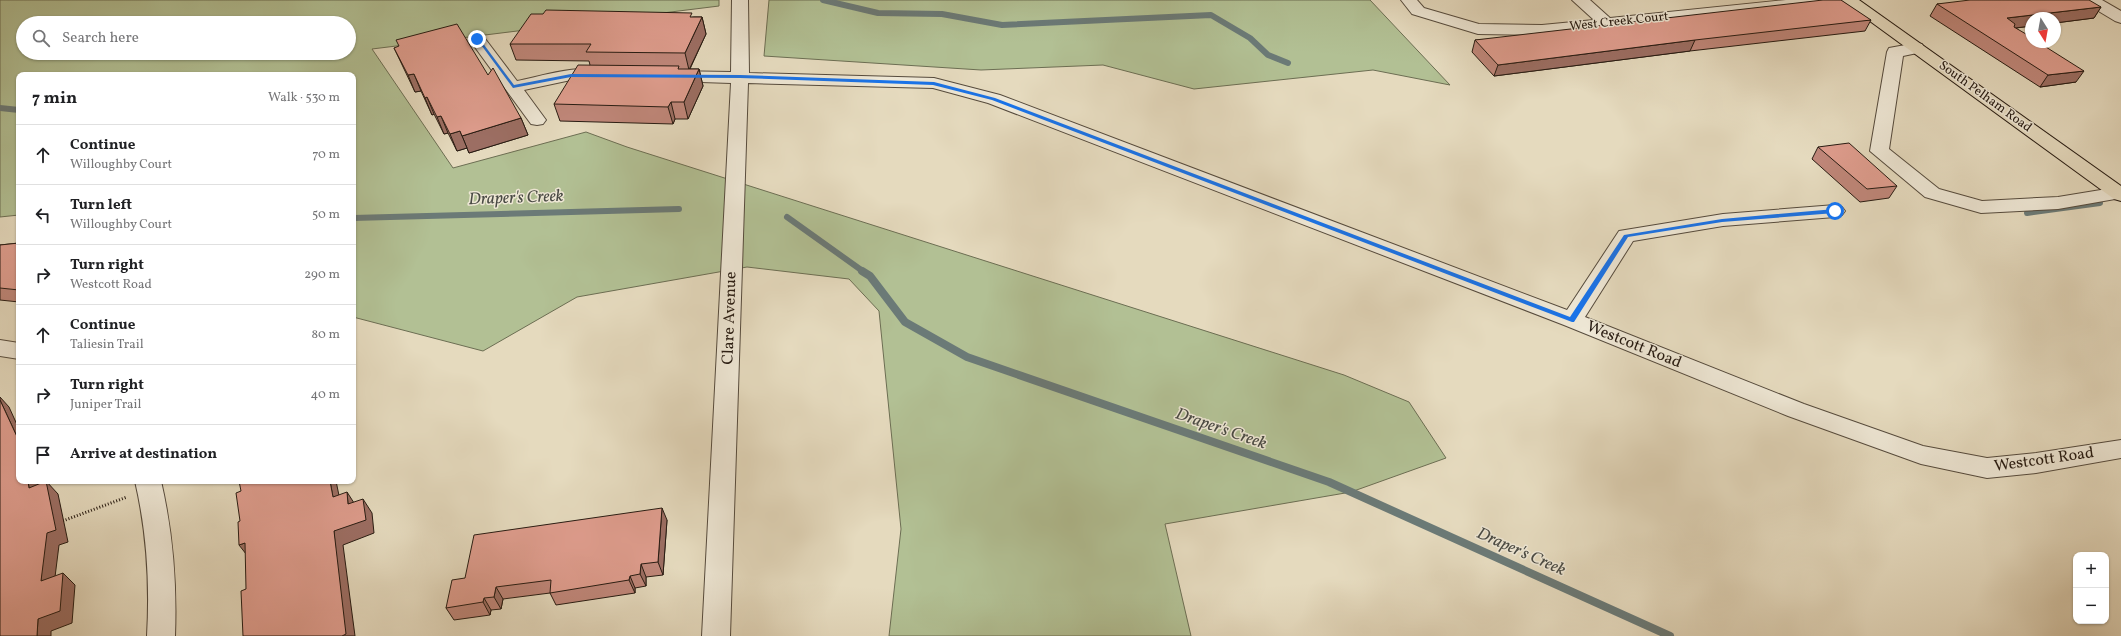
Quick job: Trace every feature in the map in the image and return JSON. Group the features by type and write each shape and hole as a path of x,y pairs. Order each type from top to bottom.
{"main road":[{"name":"South Pelham Road","path":"1849,0 2120,194"}],"street":[{"name":"Clare Avenue","path":"716,636 740,77 740,0"},
{"name":"West Creek Court","path":"1409,0 1418,11 1478,29 1542,30 1832,0"},
{"path":"1580,0 1602,19"},
{"path":"2091,0 2121,18"},
{"path":"477,39 537,120"},
{"path":"1916,48 1894,52 1879,151 1932,193 1981,207 2058,203 2120,194"},
{"path":"513,87 571,75 617,76"},
{"name":"Westcott Road","path":"655,76 934,83 994,99 1572,320 1796,410 1921,455 1987,468 2036,463 2121,448"},
{"path":"1572,320 1626,236 1722,220 1835,211"},
{"path":"0,348 16,351"},
{"path":"149,485 159,530 163,586 161,636"}],"path":[{"path":"58,523 149,485"}],"green space":[{"path":"0,0 719,0 719,6 372,49 453,168 586,132 627,147 1344,375 1409,402 1446,458 1351,492 1165,524 1191,636 889,636 901,529 879,311 849,279 747,267 577,297 483,351 356,318 356,72 16,72 16,215 0,217"},
{"path":"769,0 1370,0 1450,85 1373,70 1194,89 1103,65 981,70 764,56"}],"building":[{"path":"1823,0 1841,0 1871,20 1695,40 1498,65 1475,40"},
{"path":"1970,0 2089,0 2101,7 2058,12 2025,12 2025,16 2007,18 2015,24 2014,27 2025,33 2025,48 2048,48 2084,71 2048,75 1937,4"},
{"path":"546,10 692,13 690,17 702,17 685,53 586,52 591,44 510,44 531,14 543,14"},
{"path":"457,24 488,75 493,68 521,118 462,136 460,131 450,134 441,116 437,117 427,97 425,98 414,74 408,75 394,48 399,46 396,40"},
{"path":"578,65 679,66 678,69 699,69 684,102 671,102 668,107 554,104"},
{"path":"1849,143 1897,186 1867,189 1818,147"},
{"path":"16,243 16,290 0,288 0,245"},
{"path":"0,400 16,435 16,484 28,484 29,488 39,484 47,484 56,530 47,533 41,581 63,573 60,611 38,619 37,636 0,636"},
{"path":"240,484 331,484 333,497 347,492 348,504 363,499 366,520 334,531 346,634 342,636 243,636 241,591 246,589 245,543 239,545 238,522 240,521 236,493 241,491"},
{"path":"662,508 658,562 641,564 640,574 630,576 629,580 550,593 551,580 496,587 494,597 484,598 483,602 446,608 452,580 465,578 474,535"}],"waterway":[{"name":"Draper's Creek","path":"823,0 878,13 942,14 1002,25 1211,15 1250,38 1268,55 1288,63"},
{"name":"Draper's Creek","path":"0,108 16,110"},
{"path":"2027,213 2100,203"},
{"name":"Draper's Creek","path":"356,218 679,209"},
{"name":"Draper's Creek","path":"787,217 864,272"},
{"name":"Draper's Creek","path":"862,271 870,276 905,322 967,357 1329,482 1670,636"}],"route":[{"path":"477,39 513,87 571,75 740,77 934,83 994,99 1572,320 1626,236 1722,220 1835,211"}]}
